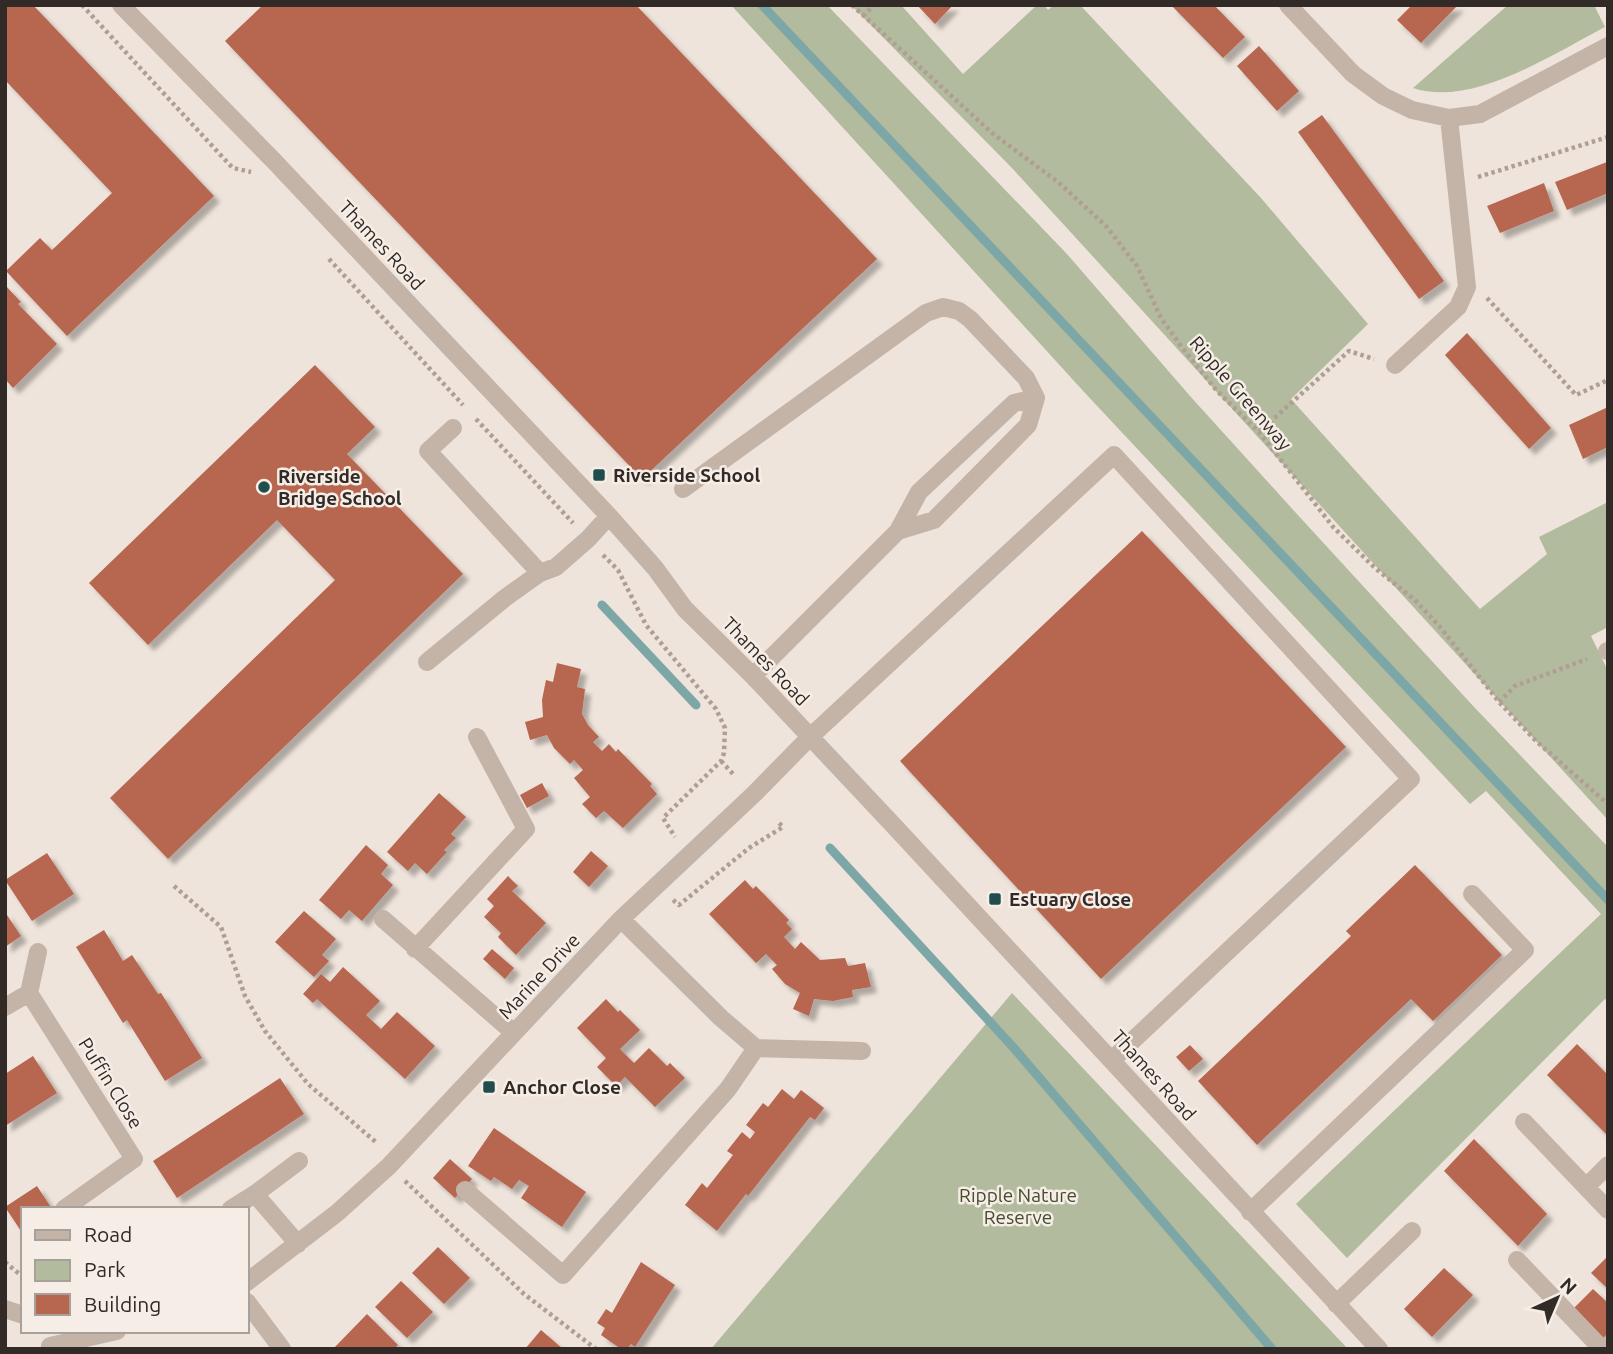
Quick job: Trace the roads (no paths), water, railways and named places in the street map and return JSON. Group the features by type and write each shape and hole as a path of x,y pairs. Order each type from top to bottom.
{"street":[{"name":"Thames Road","path":"121,5 274,161 609,516 655,568 685,609 810,737 1379,1349"},
{"path":"1288,5 1353,74 1383,96 1412,110 1449,118 1480,114 1608,46"},
{"path":"1395,365 1458,307 1467,287 1468,276 1449,118"},
{"path":"683,489 926,313 943,307 959,311 984,333 1026,378 1037,398 1028,425 934,520 898,531"},
{"path":"752,676 898,531 919,492 1013,402 1037,398"},
{"path":"453,428 428,451 540,573"},
{"name":"Marine Drive","path":"248,1281 298,1244 392,1163 621,919 748,800 810,737 1114,455 1411,779 1112,1060"},
{"path":"428,662 505,598 540,573 556,567 588,540 609,516"},
{"path":"415,949 526,829 477,737"},
{"path":"1251,1212 1525,950 1472,894"},
{"path":"383,919 514,1034"},
{"path":"621,919 720,1018 756,1048 862,1051"},
{"path":"5,1007 29,993 38,952"},
{"name":"Puffin Close","path":"29,993 134,1159 67,1207"},
{"path":"465,1191 563,1275 728,1089 756,1048"},
{"path":"1524,1122 1608,1210"},
{"path":"234,1207 299,1161"},
{"path":"1586,1187 1608,1165"},
{"path":"255,1194 298,1244"},
{"path":"1336,1304 1412,1231"},
{"path":"1517,1260 1602,1349"},
{"path":"248,1303 282,1349"},
{"path":"47,1342 104,1333"}],"waterway":[{"path":"762,5 1608,900"},
{"path":"602,605 696,705"},
{"path":"830,848 1013,1047 1272,1349"}],"place":[{"name":"Riverside School","path":"599,475"},
{"name":"Riverside Bridge School","path":"264,487"},
{"name":"Estuary Close","path":"995,899"},
{"name":"Anchor Close","path":"489,1087"}],"park label":[{"name":"Ripple Nature Reserve","path":"1018,1206"}]}
